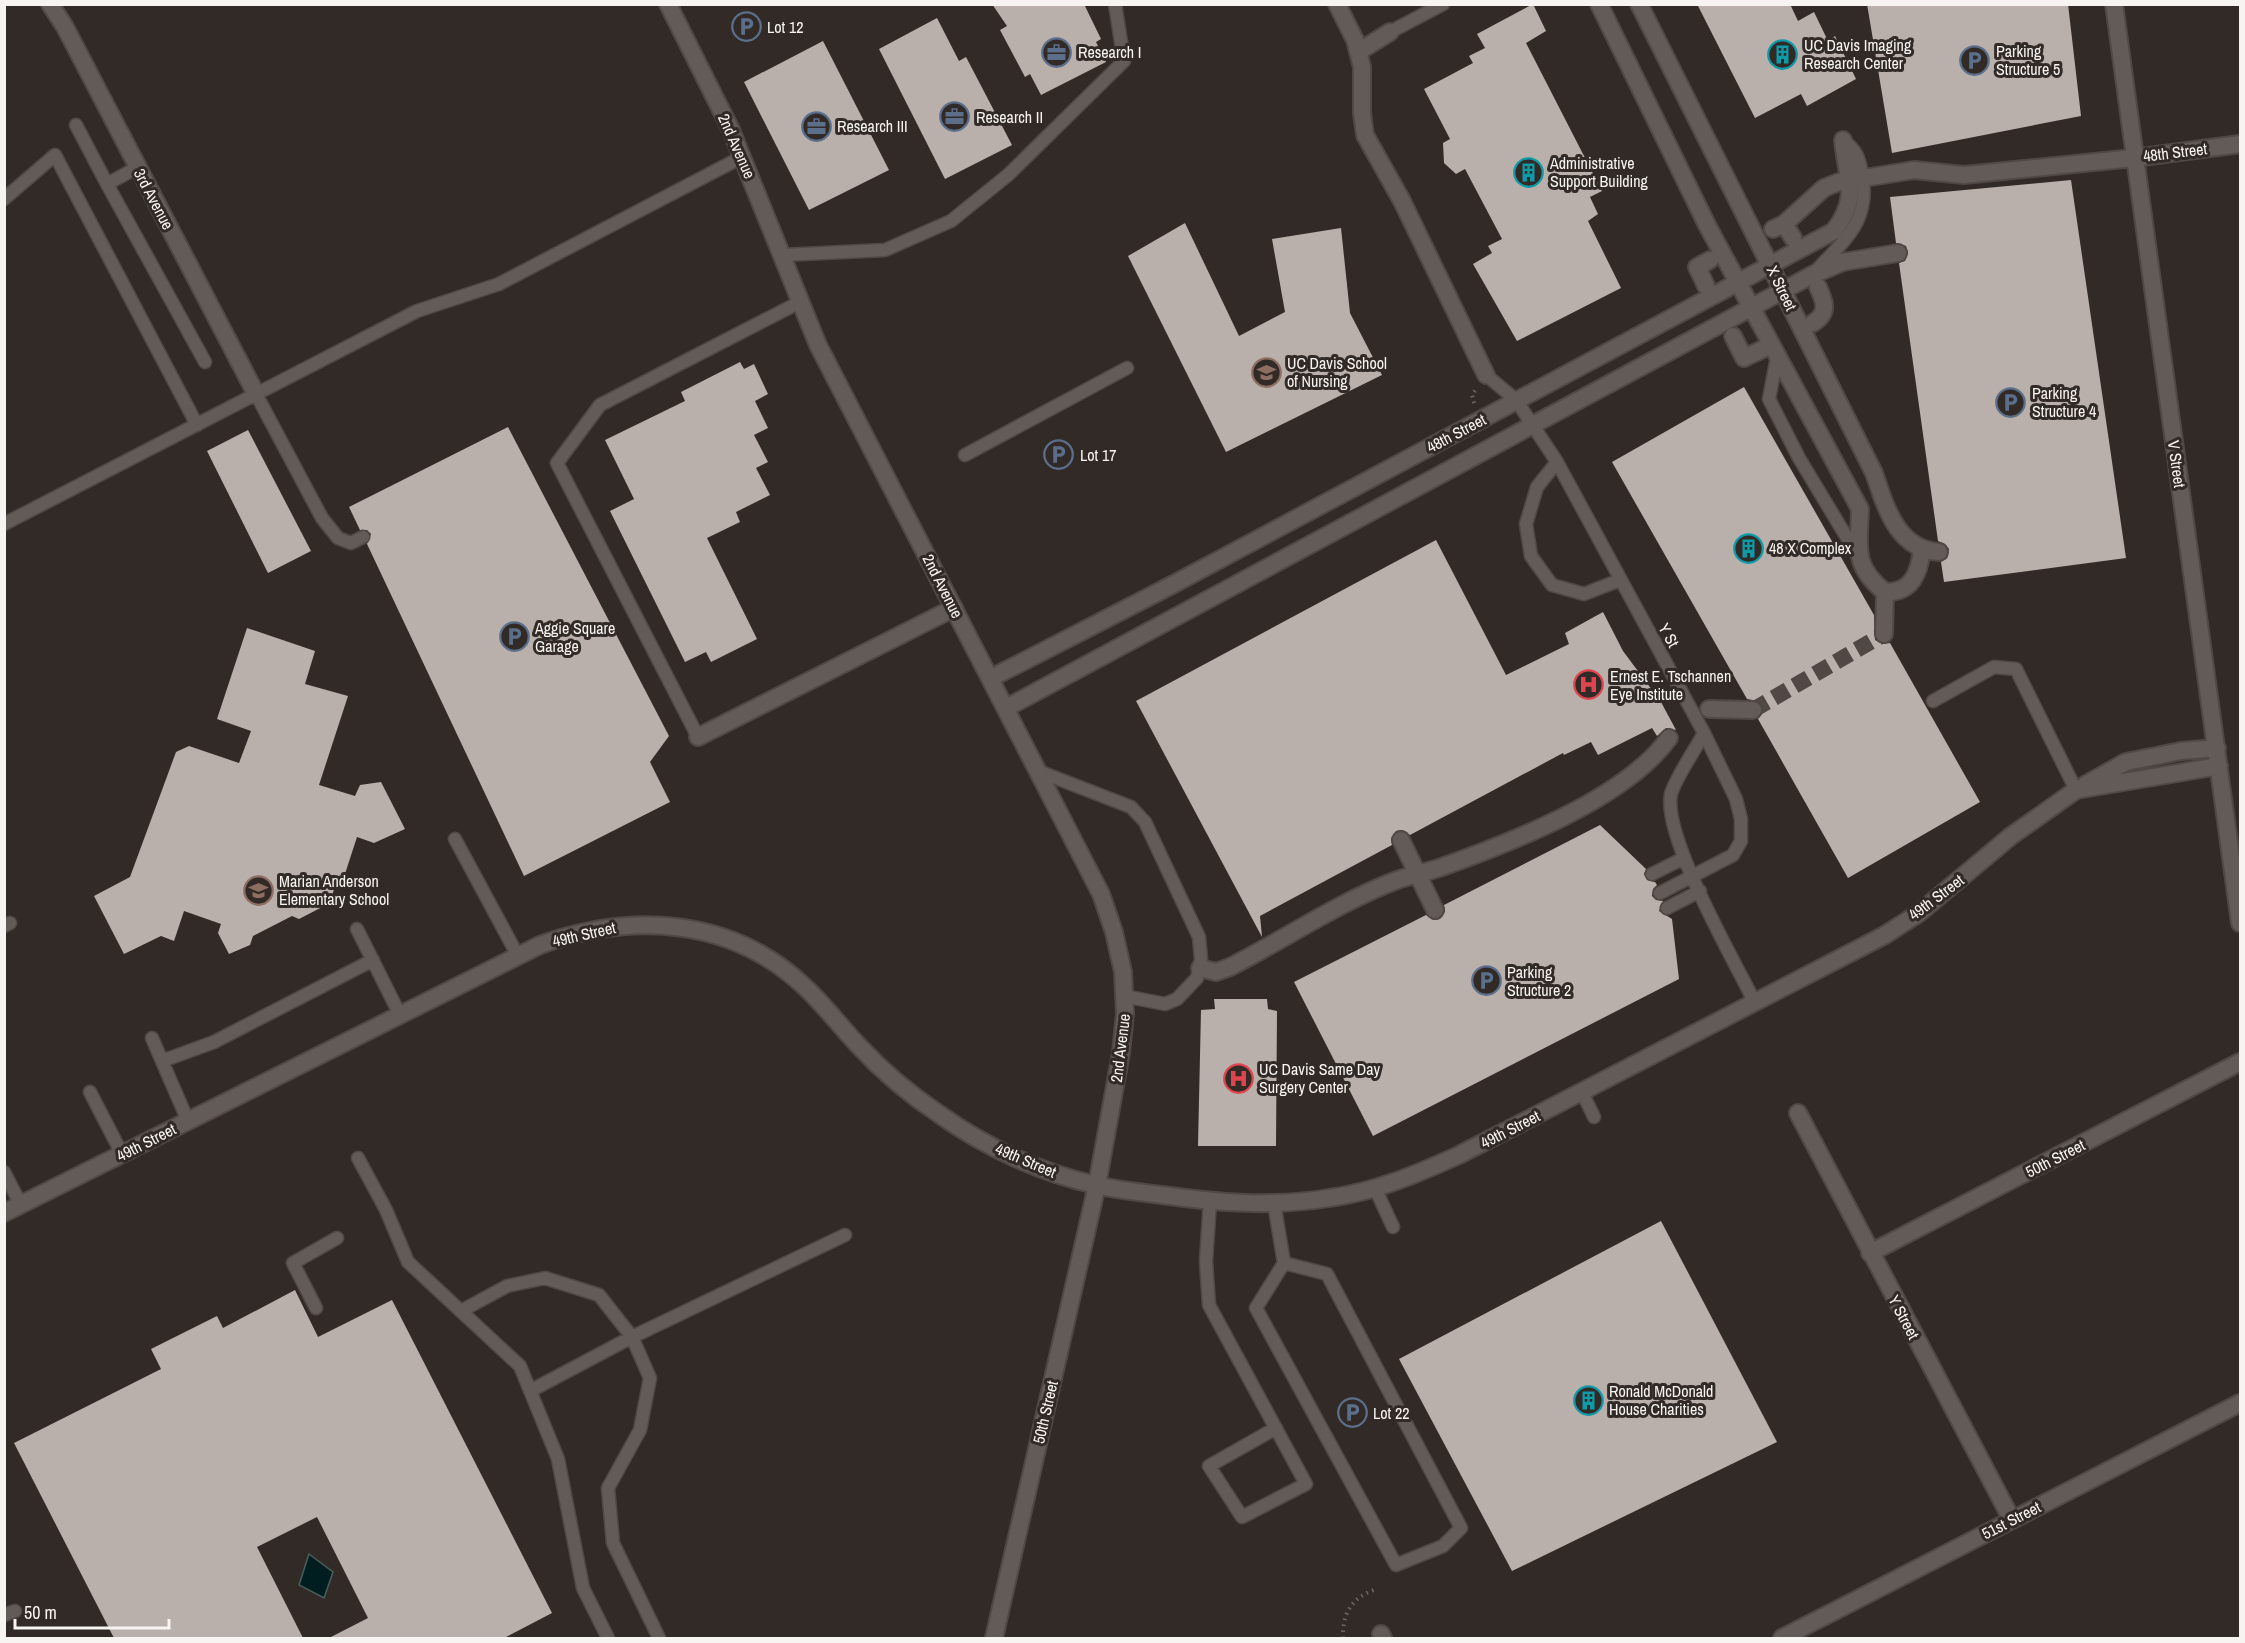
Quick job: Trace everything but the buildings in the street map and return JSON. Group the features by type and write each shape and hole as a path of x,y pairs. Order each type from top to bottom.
{"street":[{"name":"3rd Avenue","path":"50,4 65,27 256,394"},
{"name":"2nd Avenue","path":"668,4 742,157 818,345 1101,894 1114,932 1123,972 1124,996 1121,1053 1097,1185"},
{"path":"1337,4 1358,52 1362,67 1362,113 1365,135 1402,201 1486,375"},
{"path":"1599,4 1707,225 1753,307 1770,353 1860,509 1858,557 1864,573 1885,592 1884,634"},
{"name":"X Street","path":"1639,4 1772,265 1874,473 1887,509 1904,539 1922,550"},
{"name":"V Street","path":"2114,4 2241,923"},
{"path":"1358,52 1390,32"},
{"name":"48th Street","path":"991,678 1834,231 1843,220 1857,179 1843,140"},
{"name":"48th Street","path":"1784,230 1824,188 1857,179 1927,169 1964,174 2109,158 2134,158 2241,144"},
{"name":"48th Street","path":"1006,708 1784,290 1815,281 1843,262 1898,253"},
{"path":"1697,264 1706,286"},
{"path":"1813,323 1823,315 1826,308 1815,281"},
{"path":"1733,336 1744,358 1770,353"},
{"path":"1885,592 1905,589 1914,580 1922,550 1939,552"},
{"path":"698,737 954,608"},
{"path":"1709,709 1753,710"},
{"path":"1200,969 1216,972 1230,967 1318,917 1399,880 1509,841 1600,797 1639,770 1658,752 1674,731"},
{"name":"49th Street","path":"4,1213 518,956 573,933 607,926 654,924 684,928 722,938 758,954 804,986 880,1067 940,1115 983,1142 1021,1160 1097,1185 1210,1201 1274,1203 1331,1198 1375,1188 1418,1174 1459,1155 1849,955 1919,913 2011,836 2076,790 2126,762 2181,751 2217,748"},
{"name":"49th Street","path":"2076,790 2219,766"},
{"path":"1401,840 1435,910"},
{"name":"50th Street","path":"1870,1253 2241,1062"},
{"name":"Y Street","path":"1798,1113 2012,1520"},
{"name":"50th Street","path":"994,1638 1097,1185"},
{"name":"51st Street","path":"1782,1638 2241,1403"}],"lane":[{"path":"1390,32 1443,4"},
{"path":"782,255 885,250 951,221 1008,175 1124,61 1115,5"},
{"path":"76,125 205,362"},
{"path":"4,199 55,155 197,424"},
{"path":"4,524 417,311 499,284 742,157"},
{"path":"107,184 138,167"},
{"path":"1815,281 1855,228 1864,208 1857,179"},
{"path":"698,737 556,463 600,405 800,302"},
{"path":"1770,353 1769,399 1799,458 1858,557"},
{"path":"965,455 1127,369"},
{"name":"Y St","path":"1486,375 1516,400 1557,462 1704,733 1736,799 1742,819 1741,841 1733,855 1660,893"},
{"path":"256,394 322,518 338,538 351,543 363,537"},
{"path":"1557,462 1537,487 1526,524 1531,556 1552,585 1584,594 1620,580"},
{"path":"1933,701 1995,667 2016,669 2076,790"},
{"path":"1704,733 1671,793 1671,819 1692,876 1755,1003"},
{"path":"1038,771 1131,807 1145,822 1199,937 1200,969 1197,978 1188,990 1165,1004 1124,996"},
{"path":"455,839 518,956"},
{"path":"1652,874 1684,858"},
{"path":"1667,908 1700,891"},
{"path":"357,929 400,1015"},
{"path":"162,1060 213,1042 373,960"},
{"path":"152,1038 189,1121"},
{"path":"90,1092 122,1154"},
{"path":"1582,1092 1594,1117"},
{"path":"358,1158 386,1210 408,1262 520,1366 558,1459 583,1588 608,1638"},
{"path":"4,1172 21,1205"},
{"path":"1375,1188 1393,1227"},
{"path":"1210,1201 1206,1261 1209,1305 1276,1428 1306,1484 1242,1517 1209,1466 1276,1428"},
{"path":"1274,1203 1284,1263 1256,1308 1396,1565 1443,1546 1461,1528 1327,1274 1284,1263"},
{"path":"530,1391 632,1337 844,1235"},
{"path":"316,1308 292,1263 337,1238"},
{"path":"460,1311 507,1286 545,1278 599,1295 632,1337 650,1378 640,1430 608,1488 613,1543 659,1638"}],"path":[{"path":"1343,1638 1344,1617 1348,1610 1361,1596 1374,1590"}],"water":[{"path":"309,1554 333,1572 324,1598 299,1585"}],"tunnel":[{"path":"1753,710 1884,634"}],"place":[{"name":"Lot 12","path":"746,27"},
{"name":"Research I","path":"1057,52"},
{"name":"UC Davis Imaging Research Center","path":"1783,54"},
{"name":"Parking Structure 5","path":"1975,60"},
{"name":"Research II","path":"955,117"},
{"name":"Research III","path":"816,126"},
{"name":"Administrative Support Building","path":"1529,172"},
{"name":"UC Davis School of Nursing","path":"1266,372"},
{"name":"Parking Structure 4","path":"2011,402"},
{"name":"Lot 17","path":"1059,455"},
{"name":"48 X Complex","path":"1748,548"},
{"name":"Aggie Square Garage","path":"514,637"},
{"name":"Ernest E. Tschannen Eye Institute","path":"1589,685"},
{"name":"Marian Anderson Elementary School","path":"258,890"},
{"name":"Parking Structure 2","path":"1486,981"},
{"name":"UC Davis Same Day Surgery Center","path":"1238,1078"},
{"name":"Ronald McDonald House Charities","path":"1588,1400"},
{"name":"Lot 22","path":"1352,1413"}]}
